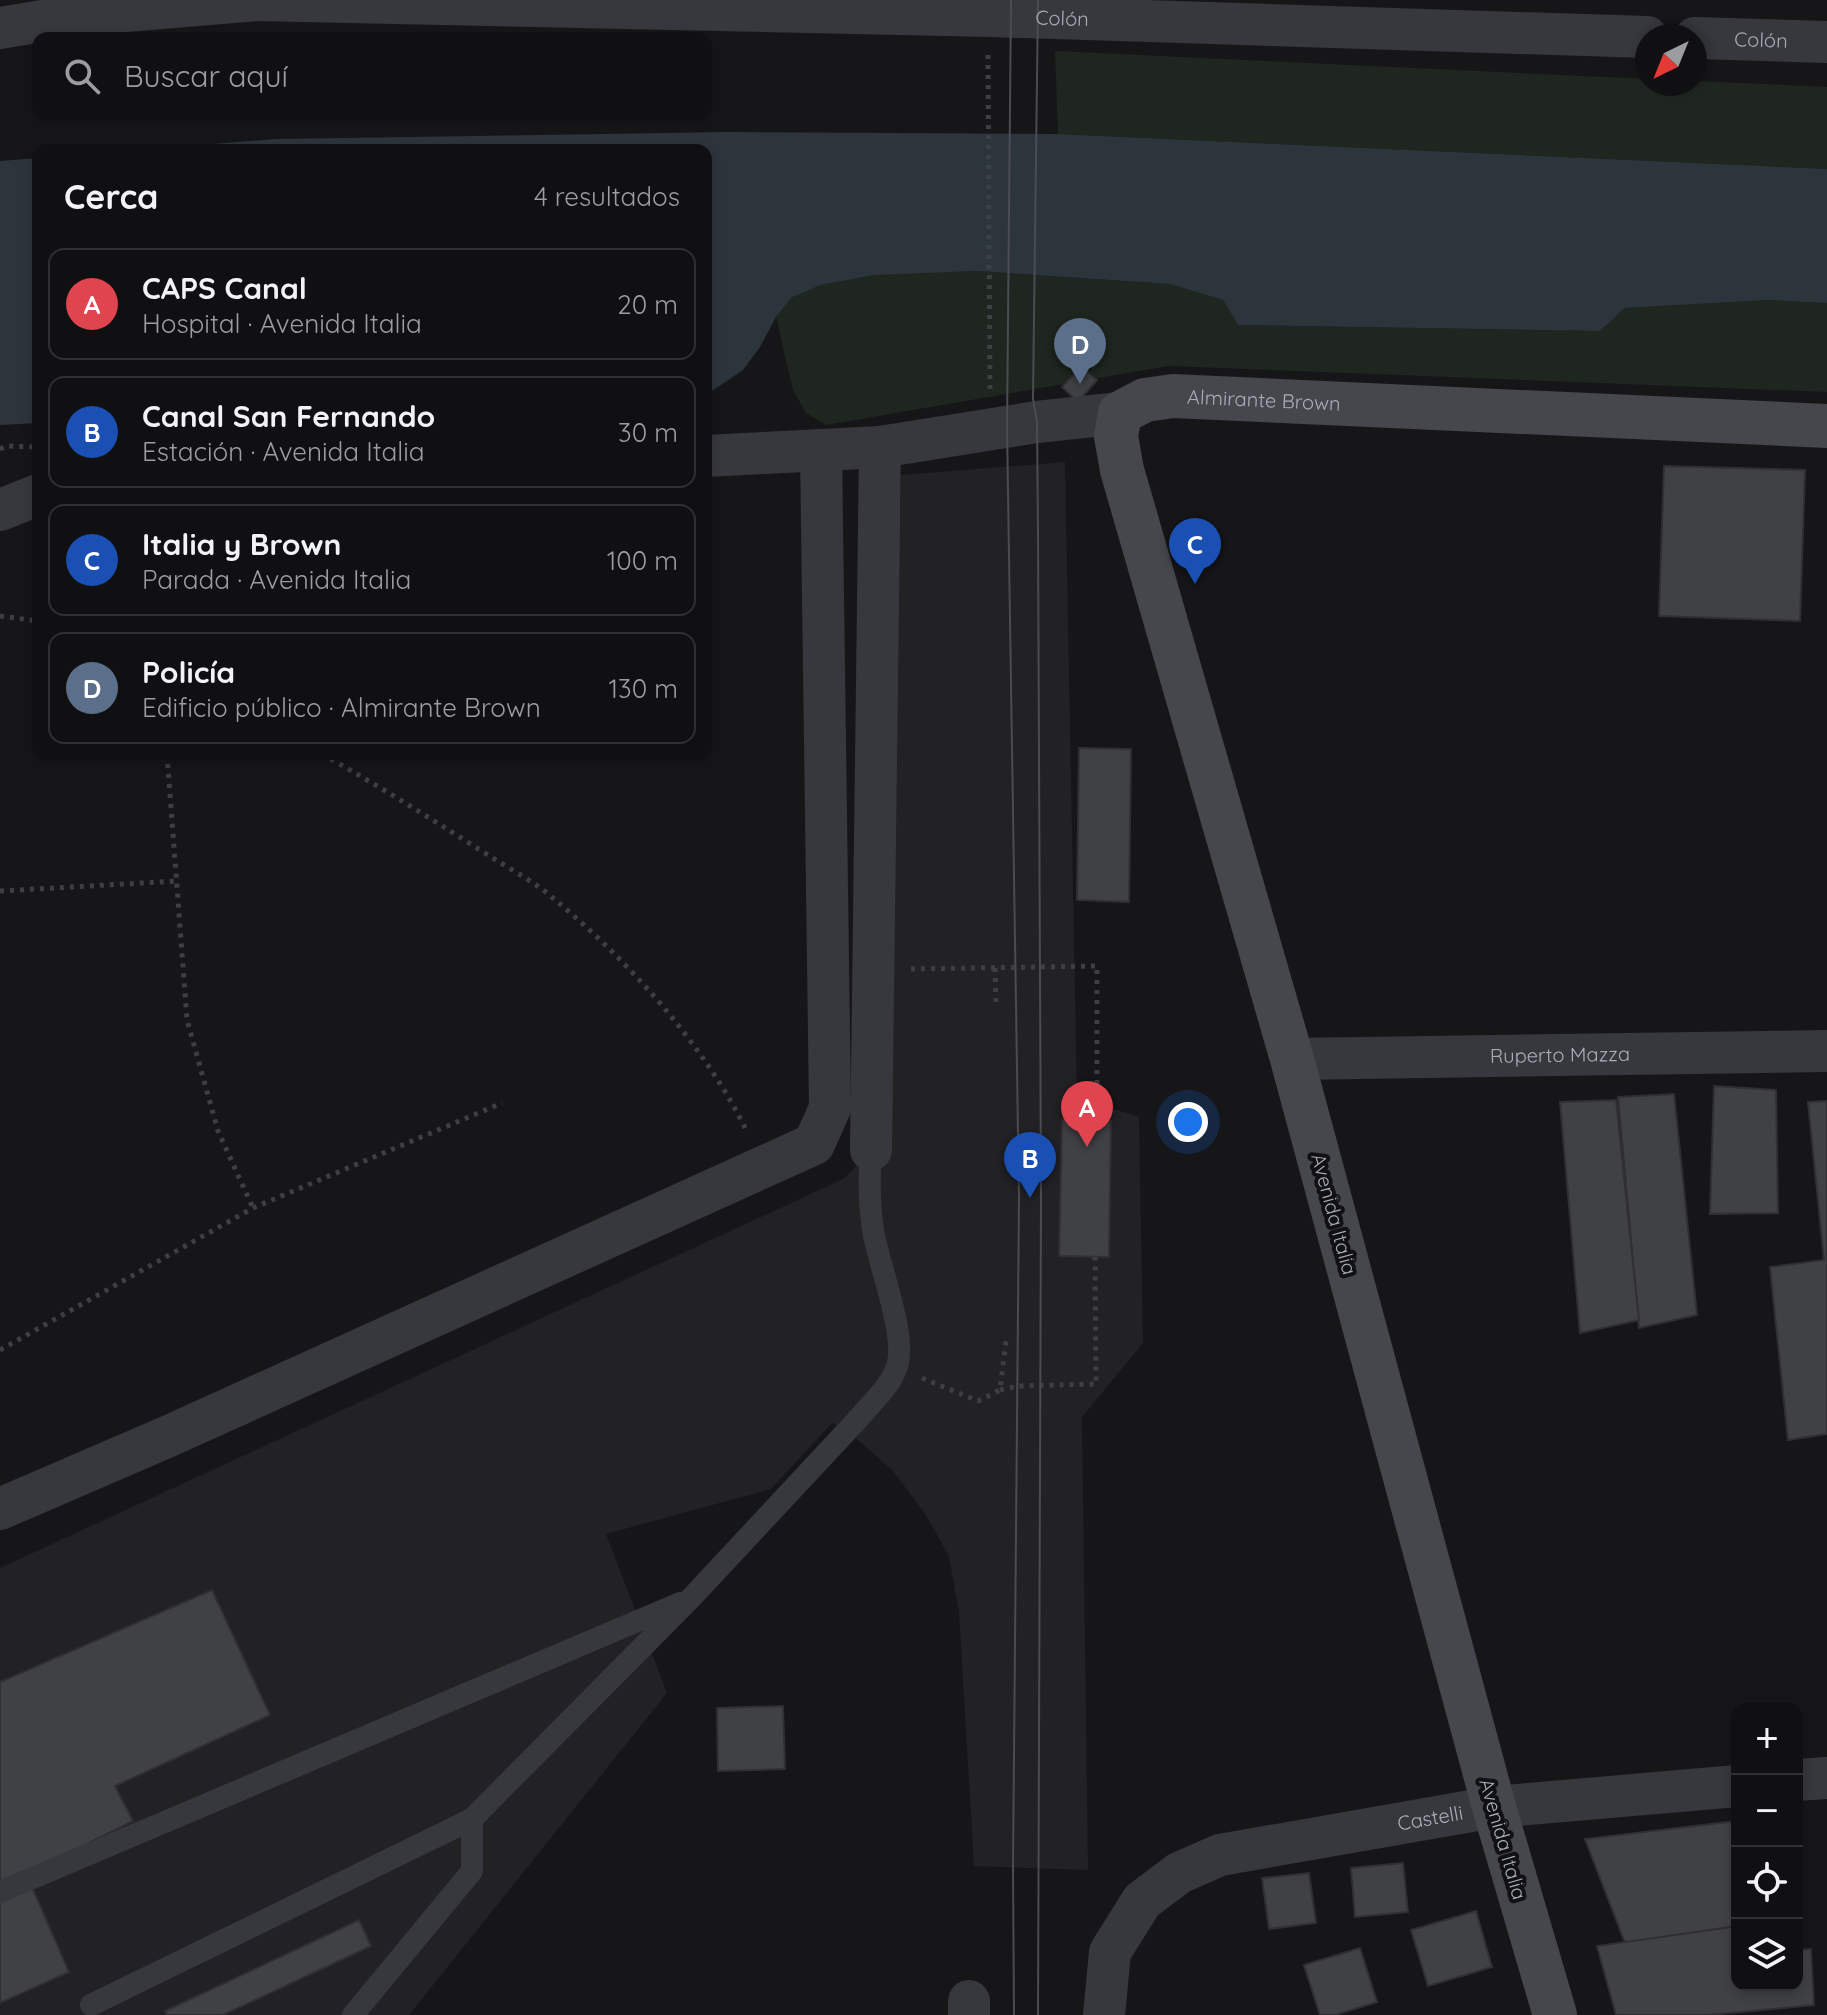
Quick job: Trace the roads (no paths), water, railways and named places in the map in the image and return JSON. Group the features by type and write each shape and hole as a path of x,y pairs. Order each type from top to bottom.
{"street":[{"name":"Colón","path":"0,28 78,15 258,0 989,16 1635,37"},
{"name":"Colón","path":"1707,38 1827,42"},
{"name":"Almirante Brown","path":"712,456 880,447 1037,422 1120,413 1145,400 1173,396 1827,426"},
{"name":"Avenida Italia","path":"1120,413 1116,436 1122,470 1292,1059 1494,1807 1555,2015"},
{"path":"871,1150 880,447"},
{"path":"0,1509 814,1144 830,1108 821,450"},
{"path":"0,510 32,497"},
{"name":"Ruperto Mazza","path":"1292,1059 1827,1051"},
{"path":"1803,1780 1827,1778"},
{"name":"Castelli","path":"1104,2015 1110,1952 1142,1901 1179,1873 1220,1855 1494,1807 1731,1787"}],"lane":[{"path":"91,2005 472,1819 692,1597 859,1418 897,1368 899,1339 873,1231 869,1179 871,1150"},
{"path":"0,1892 692,1597"},
{"path":"353,2015 472,1871 472,1819"}],"tram line":[{"path":"1011,0 1007,427 1019,1197 1014,2015"},
{"path":"1038,0 1033,399 1037,422 1041,1197 1038,2015"}],"place":[{"name":"Policía","path":"1080,384"},
{"name":"Italia y Brown","path":"1195,584"},
{"name":"CAPS Canal","path":"1087,1147"},
{"name":"Canal San Fernando","path":"1030,1198"}]}
